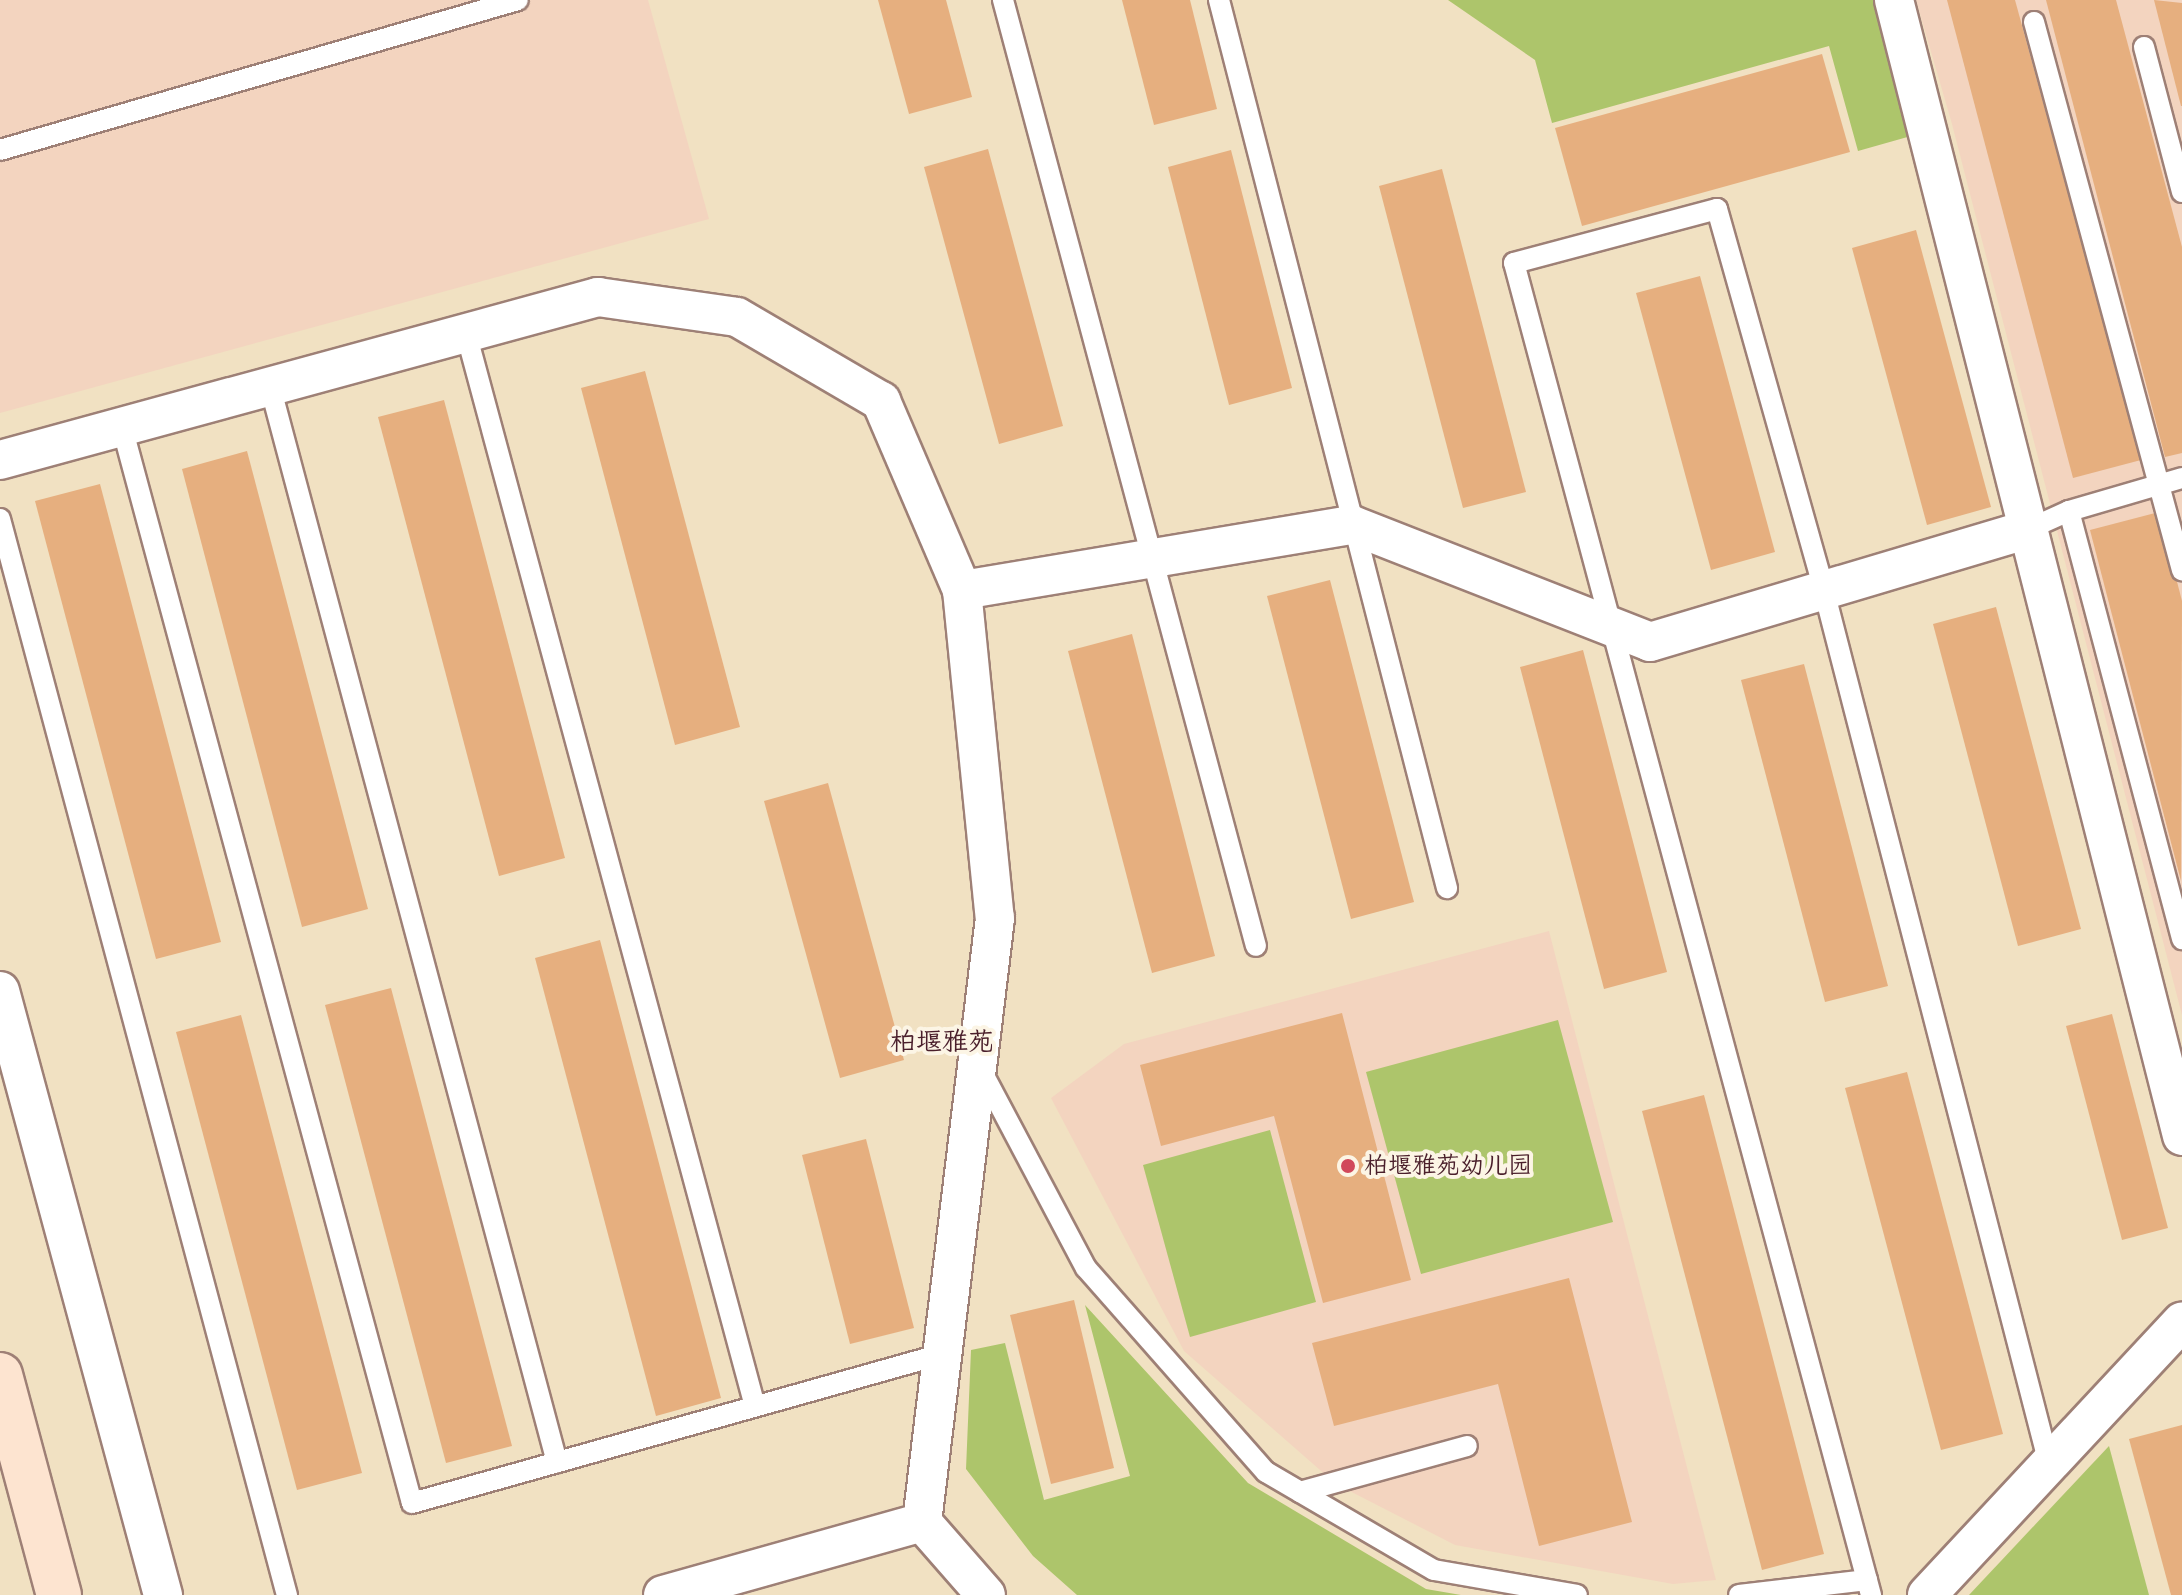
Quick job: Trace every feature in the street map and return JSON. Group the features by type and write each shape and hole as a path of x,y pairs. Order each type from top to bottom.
{"main road":[{"path":"0,1375 7,1419 59,1595"}],"street":[{"path":"1894,0 2182,1136"},
{"path":"0,460 598,297 737,317 881,401 962,590 995,918 922,1522 986,1595"},
{"path":"962,590 1352,525 1650,642 1823,587 2029,529"},
{"path":"0,991 163,1595"},
{"path":"1927,1595 2182,1322"},
{"path":"663,1595 922,1522"}],"lane":[{"path":"0,150 518,0"},
{"path":"1003,0 1256,946"},
{"path":"1219,0 1447,888"},
{"path":"2034,22 2182,570"},
{"path":"2144,47 2182,192"},
{"path":"1739,1595 1869,1588 1514,263 1717,209 1823,587 2049,1464"},
{"path":"466,333 755,1406"},
{"path":"270,386 557,1462"},
{"path":"122,427 412,1503 942,1354"},
{"path":"2029,529 2069,511 2182,478"},
{"path":"2069,511 2180,927"},
{"path":"0,519 287,1595"},
{"path":"978,1063 1086,1268 1266,1472 1434,1570 1577,1595"},
{"path":"1300,1492 1467,1446"}],"shaded area":[{"path":"0,0 648,0 709,219 0,413"},
{"path":"1916,0 2182,0 2182,1015 1952,124"},
{"path":"1549,931 1716,1580 1673,1584 1455,1545 1336,1484 1184,1351 1051,1098 1124,1044"}],"green space":[{"path":"1448,0 1874,0 1911,136 1858,151 1829,46 1552,123 1535,60"},
{"path":"1558,1020 1613,1222 1421,1274 1366,1072"},
{"path":"1270,1130 1316,1302 1190,1337 1143,1165"},
{"path":"1085,1305 1248,1483 1426,1589 1461,1595 1077,1595 1033,1556 966,1469 971,1350 1005,1343 1044,1500 1130,1476"},
{"path":"2109,1446 2149,1595 1969,1595"}],"building":[{"path":"878,0 946,0 972,97 909,114"},
{"path":"1122,0 1190,0 1217,109 1154,125"},
{"path":"1947,0 2015,0 2141,460 2073,478"},
{"path":"2046,0 2116,0 2182,247 2182,453 2165,457"},
{"path":"2154,0 2182,3 2182,106 2181,106"},
{"path":"1822,54 1850,152 1582,226 1555,128"},
{"path":"988,149 1063,426 999,444 924,167"},
{"path":"1231,150 1292,388 1229,405 1168,167"},
{"path":"1442,169 1526,492 1463,508 1379,186"},
{"path":"1916,230 1991,507 1927,525 1852,248"},
{"path":"1700,276 1775,552 1711,570 1636,293"},
{"path":"645,371 740,727 675,745 581,388"},
{"path":"444,400 565,858 499,876 378,417"},
{"path":"247,451 368,909 302,927 182,469"},
{"path":"100,484 221,942 156,959 35,501"},
{"path":"2159,512 2182,601 2181,881 2090,530"},
{"path":"1330,580 1414,902 1351,919 1267,596"},
{"path":"1996,607 2081,929 2018,946 1933,624"},
{"path":"1132,634 1215,956 1152,973 1068,651"},
{"path":"1583,650 1667,972 1604,989 1520,667"},
{"path":"1804,664 1888,986 1825,1002 1741,680"},
{"path":"828,783 904,1060 840,1078 764,801"},
{"path":"600,940 721,1398 656,1416 535,958"},
{"path":"391,988 512,1446 446,1463 325,1005"},
{"path":"1342,1013 1411,1280 1323,1303 1274,1116 1161,1146 1140,1065"},
{"path":"2112,1014 2168,1228 2122,1240 2066,1026"},
{"path":"241,1015 362,1473 297,1490 176,1032"},
{"path":"1907,1072 2003,1434 1941,1450 1845,1088"},
{"path":"1704,1095 1824,1554 1762,1570 1642,1111"},
{"path":"866,1139 914,1328 850,1344 802,1155"},
{"path":"1569,1278 1632,1522 1539,1546 1498,1384 1334,1426 1312,1343"},
{"path":"1074,1300 1114,1468 1051,1484 1010,1315"},
{"path":"2182,1425 2182,1595 2171,1595 2129,1439"}],"place":[{"name":"柏堰雅苑幼儿园","path":"1348,1166"}],"district":[{"name":"柏堰雅苑","path":"942,1043"}]}
